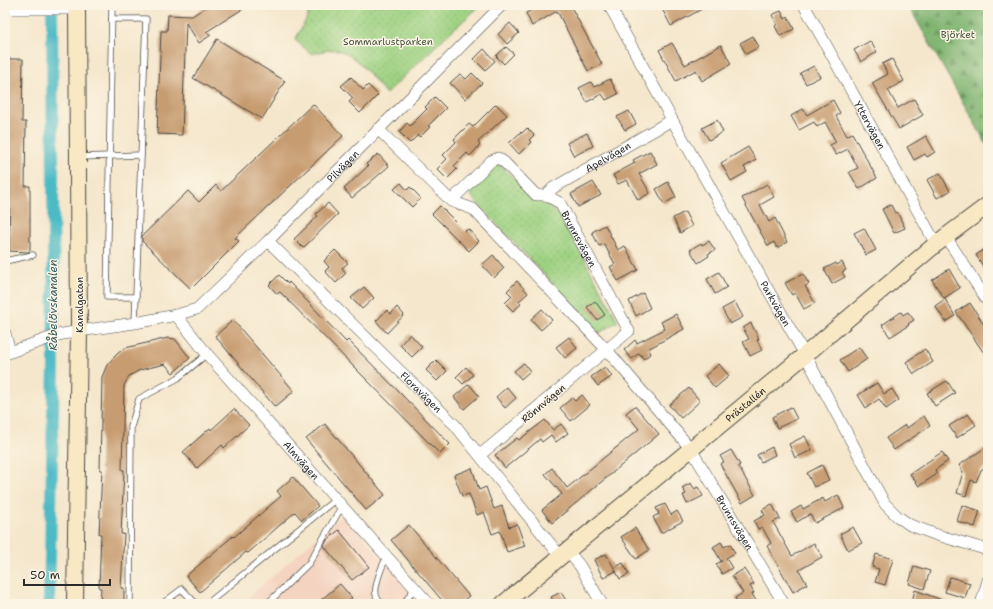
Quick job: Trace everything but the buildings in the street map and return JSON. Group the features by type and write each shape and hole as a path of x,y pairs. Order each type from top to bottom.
{"street":[{"name":"Pilvägen","path":"8,353 58,335 79,330 176,316 197,309 268,241 502,5"},
{"name":"Parkvägen","path":"609,5 672,120 805,355 885,504 910,525 937,535 988,550"},
{"name":"Yttervägen","path":"804,5 941,240 988,302"},
{"path":"5,9 59,9 77,7"},
{"name":"Kanalgatan","path":"75,604 79,330 77,7"},
{"name":"Apelvägen","path":"546,196 553,188 672,120"},
{"name":"Brunnsvägen","path":"378,129 451,201 474,210 607,350 691,449 784,604"},
{"name":"Brunnsvägen","path":"451,201 491,161 498,158 504,162 536,195 546,196 560,204 629,331 607,350"},
{"name":"Prästallén","path":"503,604 805,355 941,240 988,205"},
{"name":"Floravägen","path":"268,241 455,426 564,554 580,566 602,604"},
{"name":"Almvägen","path":"176,316 206,354 429,604"},
{"path":"5,333 8,353"},
{"name":"Rönnvägen","path":"480,455 607,350"},
{"path":"981,604 988,580"}],"lane":[{"path":"112,5 107,297 136,297"},
{"path":"112,19 146,19 135,323"},
{"path":"78,158 141,155"},
{"path":"5,261 33,254"},
{"path":"130,604 132,427 139,399 178,378 206,354"},
{"path":"207,604 339,502"},
{"path":"267,604 309,563 339,502"},
{"path":"381,604 376,596 376,590 382,564 387,556"},
{"path":"162,604 182,589 196,604"},
{"path":"404,604 411,593 416,589"}],"shaded area":[{"path":"343,514 424,604 241,604"}],"green space":[{"name":"Sommarlustparken","path":"310,5 481,5 446,36 386,94 358,62 344,52 331,50 312,54 295,40 307,18"},
{"name":"Björket","path":"908,5 988,5 988,147"},
{"path":"500,165 534,198 551,208 561,217 618,321 599,333 470,195 470,190 494,166"}],"waterway":[{"name":"Råbelövskanalen","path":"49,604 54,364 52,5"}]}
